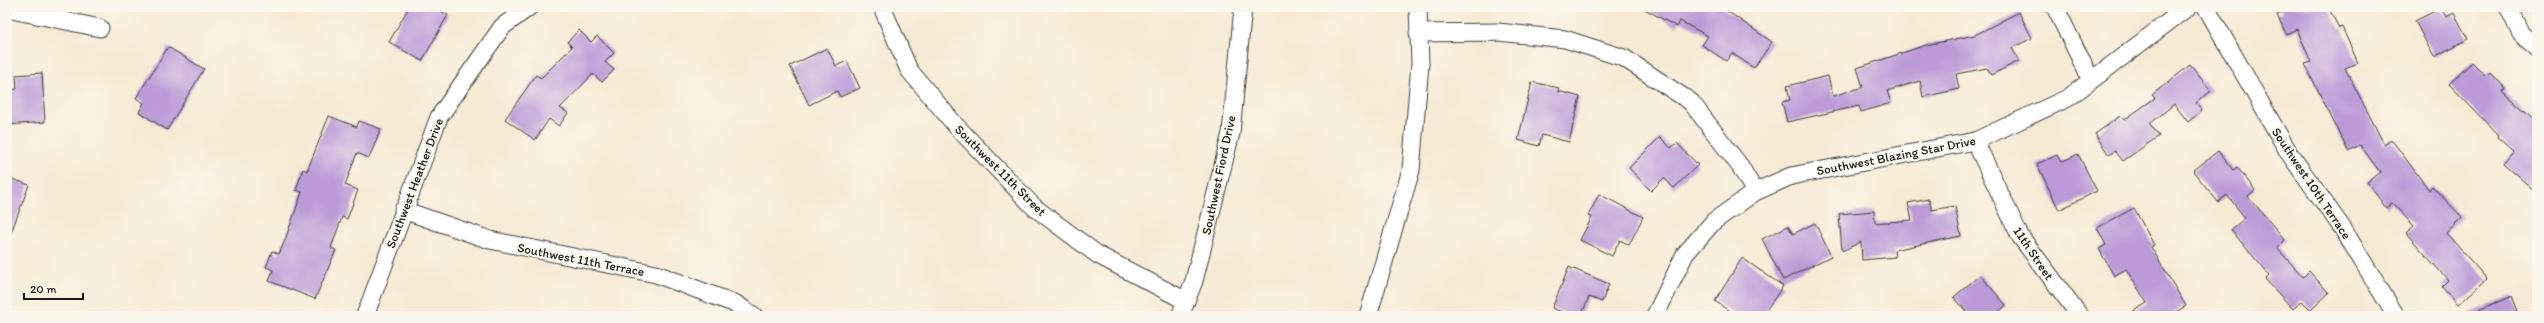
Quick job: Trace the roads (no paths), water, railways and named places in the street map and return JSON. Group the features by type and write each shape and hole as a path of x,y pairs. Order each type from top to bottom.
{"street":[{"name":"Southwest Heather Drive","path":"365,316 403,210 439,117 502,27 529,7"},
{"name":"Southwest 11th Street","path":"882,7 909,70 957,127 1034,207 1098,255 1183,308"},
{"name":"Southwest Fiord Drive","path":"1183,308 1194,281 1230,133 1243,7"},
{"path":"1368,316 1411,170 1420,64 1418,7"},
{"path":"2055,7 2091,80"},
{"name":"Southwest Blazing Star Drive","path":"1655,316 1685,254 1714,221 1755,192 1791,176 1975,141 2068,98 2188,7"},
{"name":"Southwest 10th Terrace","path":"2206,7 2289,153 2343,229 2396,316"},
{"path":"2508,7 2521,34 2537,48"},
{"path":"7,9 100,28"},
{"path":"1418,33 1498,32 1565,39 1624,58 1691,102 1740,166 1755,192"},
{"name":"11th Street","path":"1975,141 2020,236 2080,316"},
{"name":"Southwest 11th Terrace","path":"403,210 490,240 656,274 736,304 754,316"}]}
